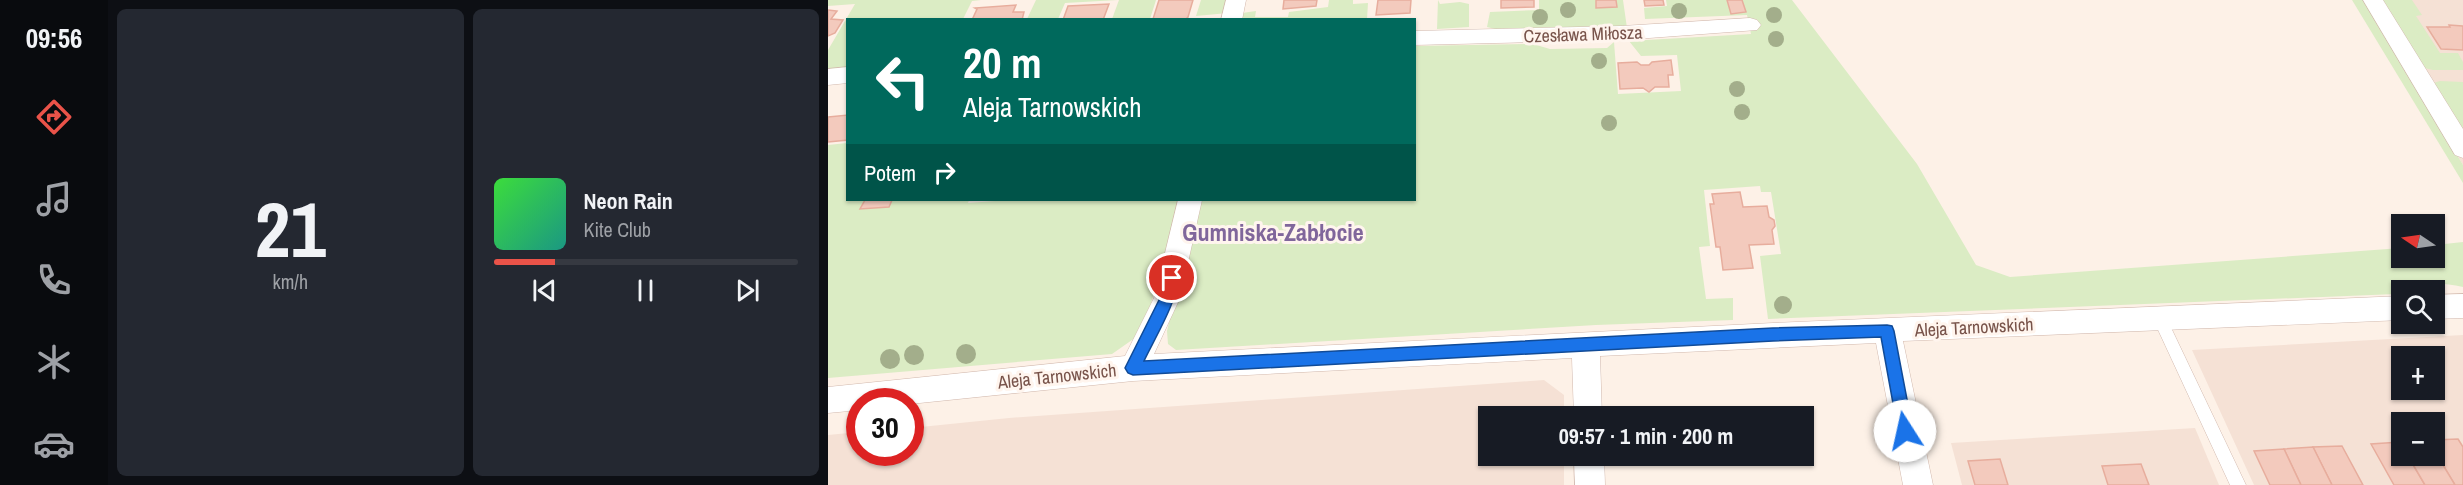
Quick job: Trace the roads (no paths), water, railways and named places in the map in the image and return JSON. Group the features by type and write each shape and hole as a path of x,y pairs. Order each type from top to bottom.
{"street":[{"path":"1232,18 1236,0"},
{"path":"2373,0 2463,149"},
{"name":"Czesława Miłosza","path":"1416,38 1622,33 1750,24"},
{"path":"828,77 846,75"},
{"path":"1133,368 1167,298 1190,201"},
{"path":"2445,307 2463,306"},
{"name":"Aleja Tarnowskich","path":"828,400 1133,368 1586,344 2391,308"},
{"path":"1887,331 1909,451 1918,485"},
{"path":"1586,344 1588,406"},
{"path":"1589,466 1590,485"}],"lane":[{"path":"2160,319 2238,485"}],"district":[{"name":"Gumniska-Zabłocie","path":"1273,232"}]}
